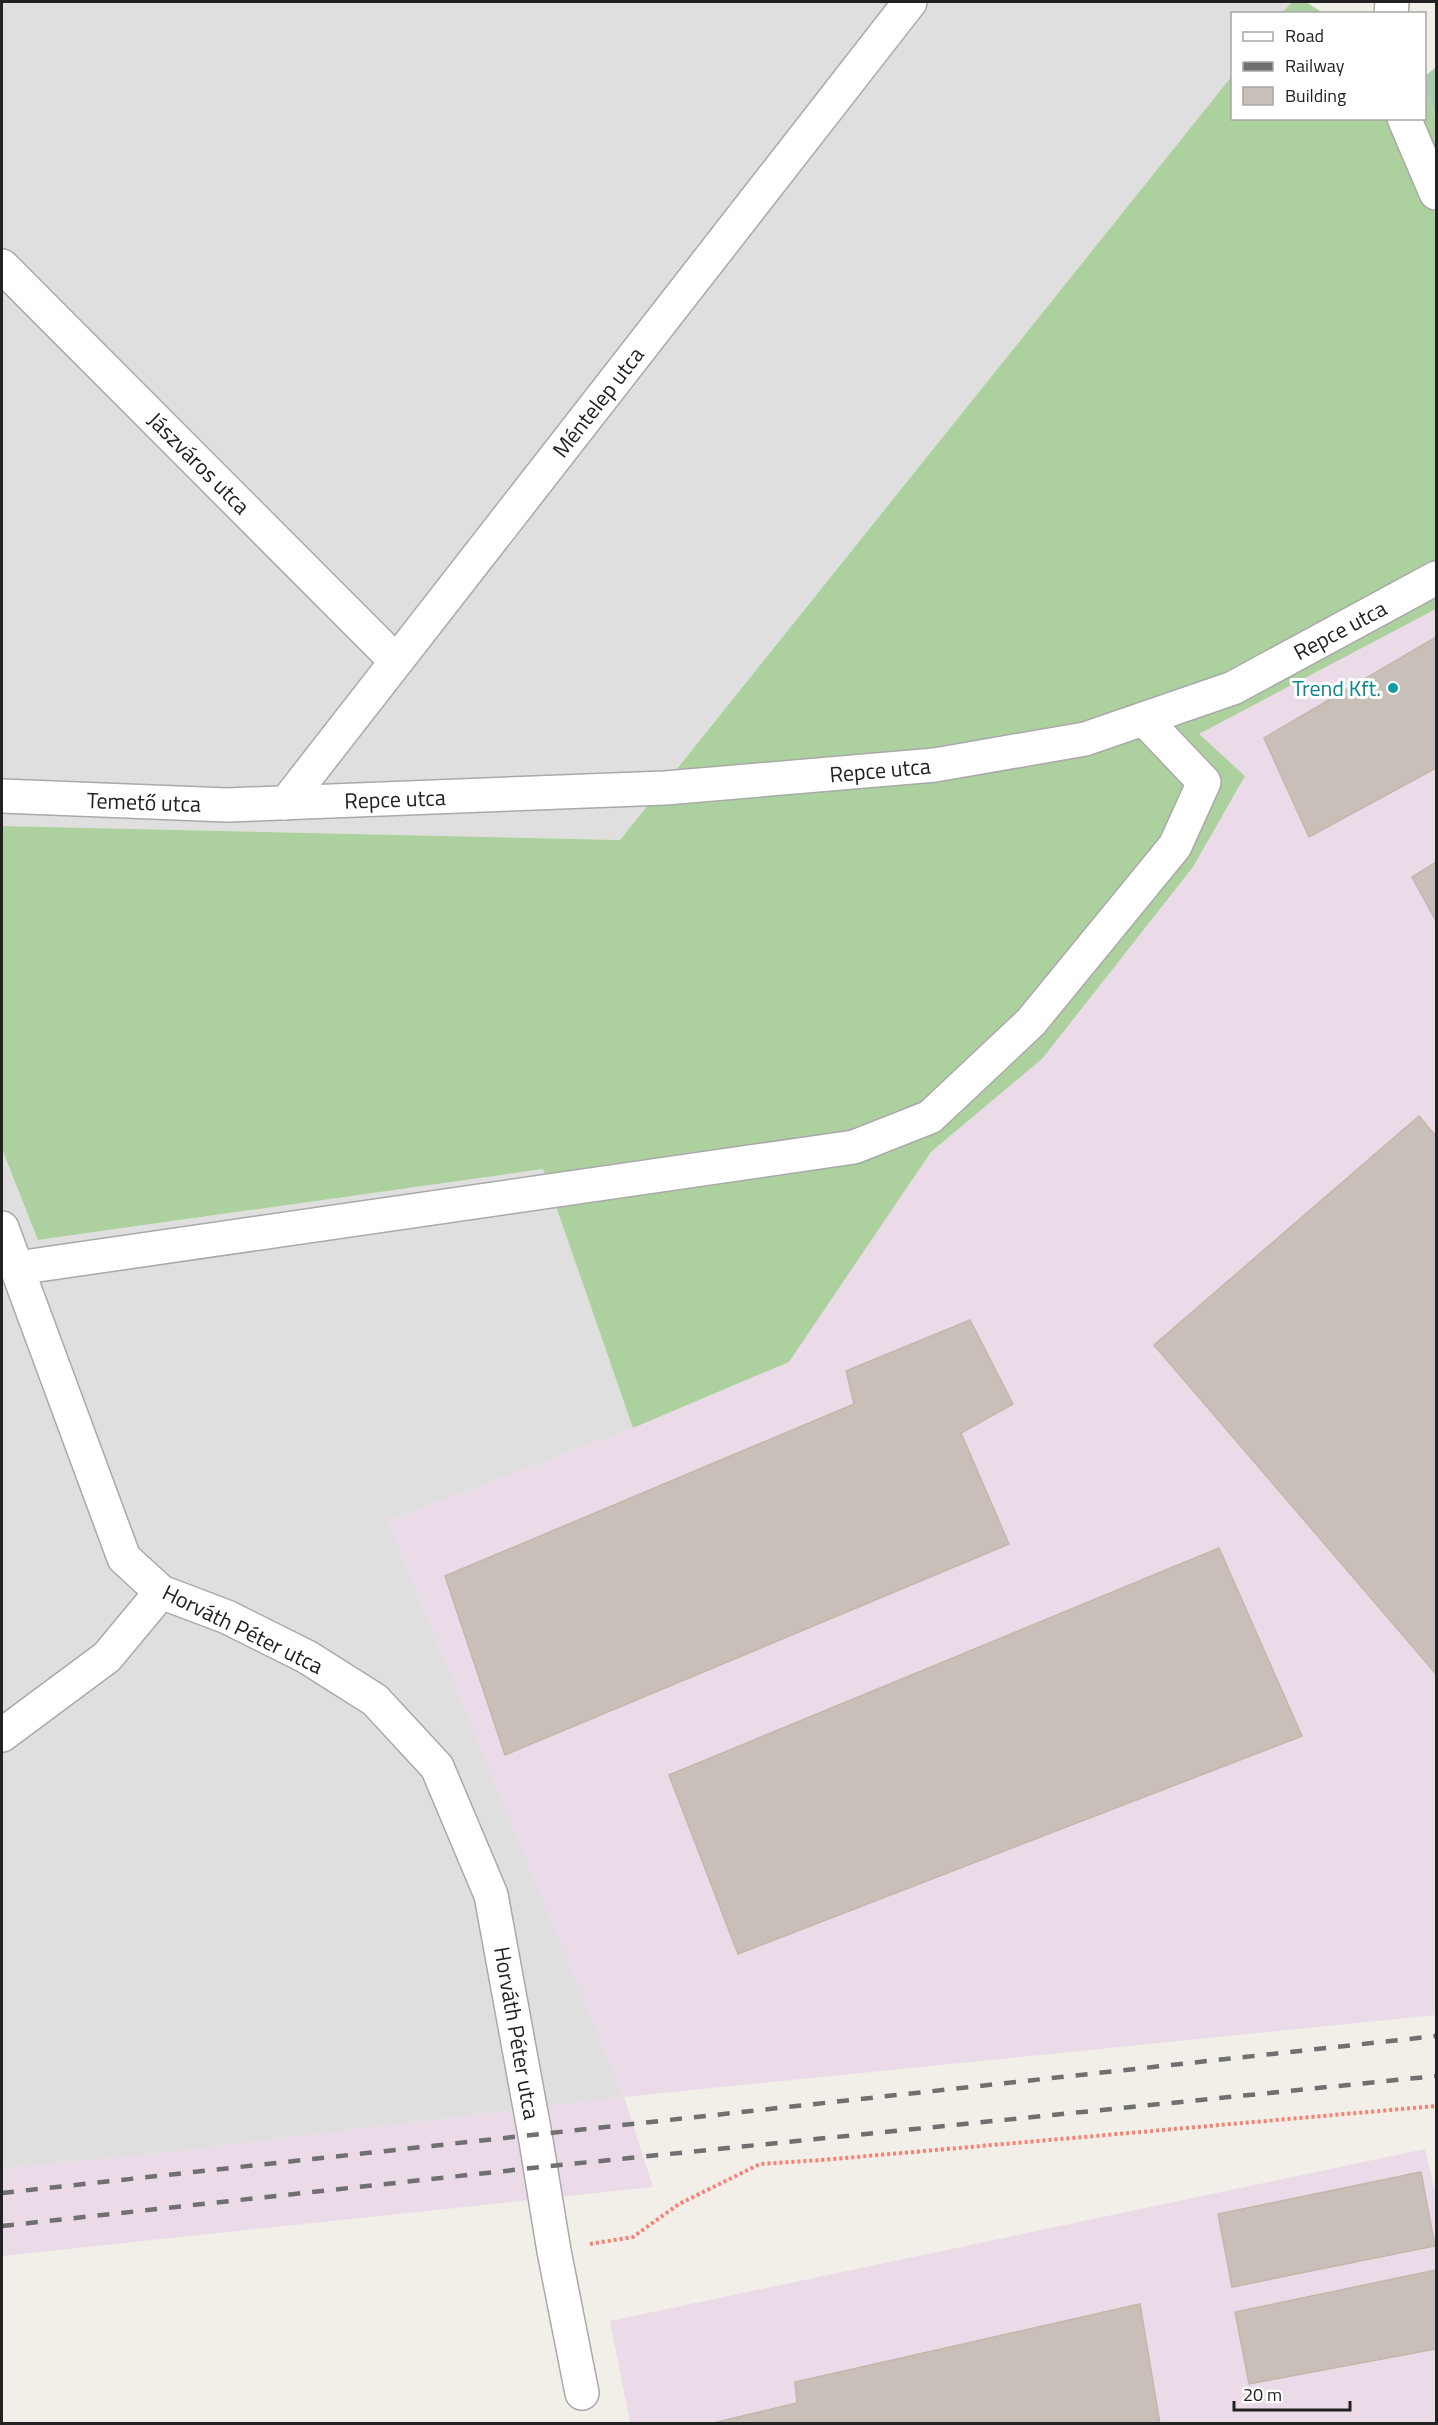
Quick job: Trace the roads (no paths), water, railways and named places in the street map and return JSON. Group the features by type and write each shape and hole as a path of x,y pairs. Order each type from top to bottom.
{"street":[{"name":"Méntelep utca","path":"286,803 910,2"},
{"path":"1405,120 1437,194"},
{"name":"Jászváros utca","path":"2,266 396,661"},
{"name":"Repce utca","path":"286,803 665,788 935,765 1085,739 1233,688 1437,578"},
{"path":"17,1268 854,1147 930,1117 1031,1022 1175,846 1204,782 1144,719"},
{"name":"Temető utca","path":"2,796 227,806 286,803"},
{"name":"Horváth Péter utca","path":"2,1228 124,1558 161,1592 227,1617 287,1647 375,1700 437,1767 492,1895 536,2135 554,2251 582,2393"},
{"path":"2,1735 107,1658 161,1592"}],"railway":[{"path":"2,2193 1436,2036"},
{"path":"2,2226 541,2167 1436,2076"}],"place":[{"name":"Trend Kft.","path":"1393,688"}]}
